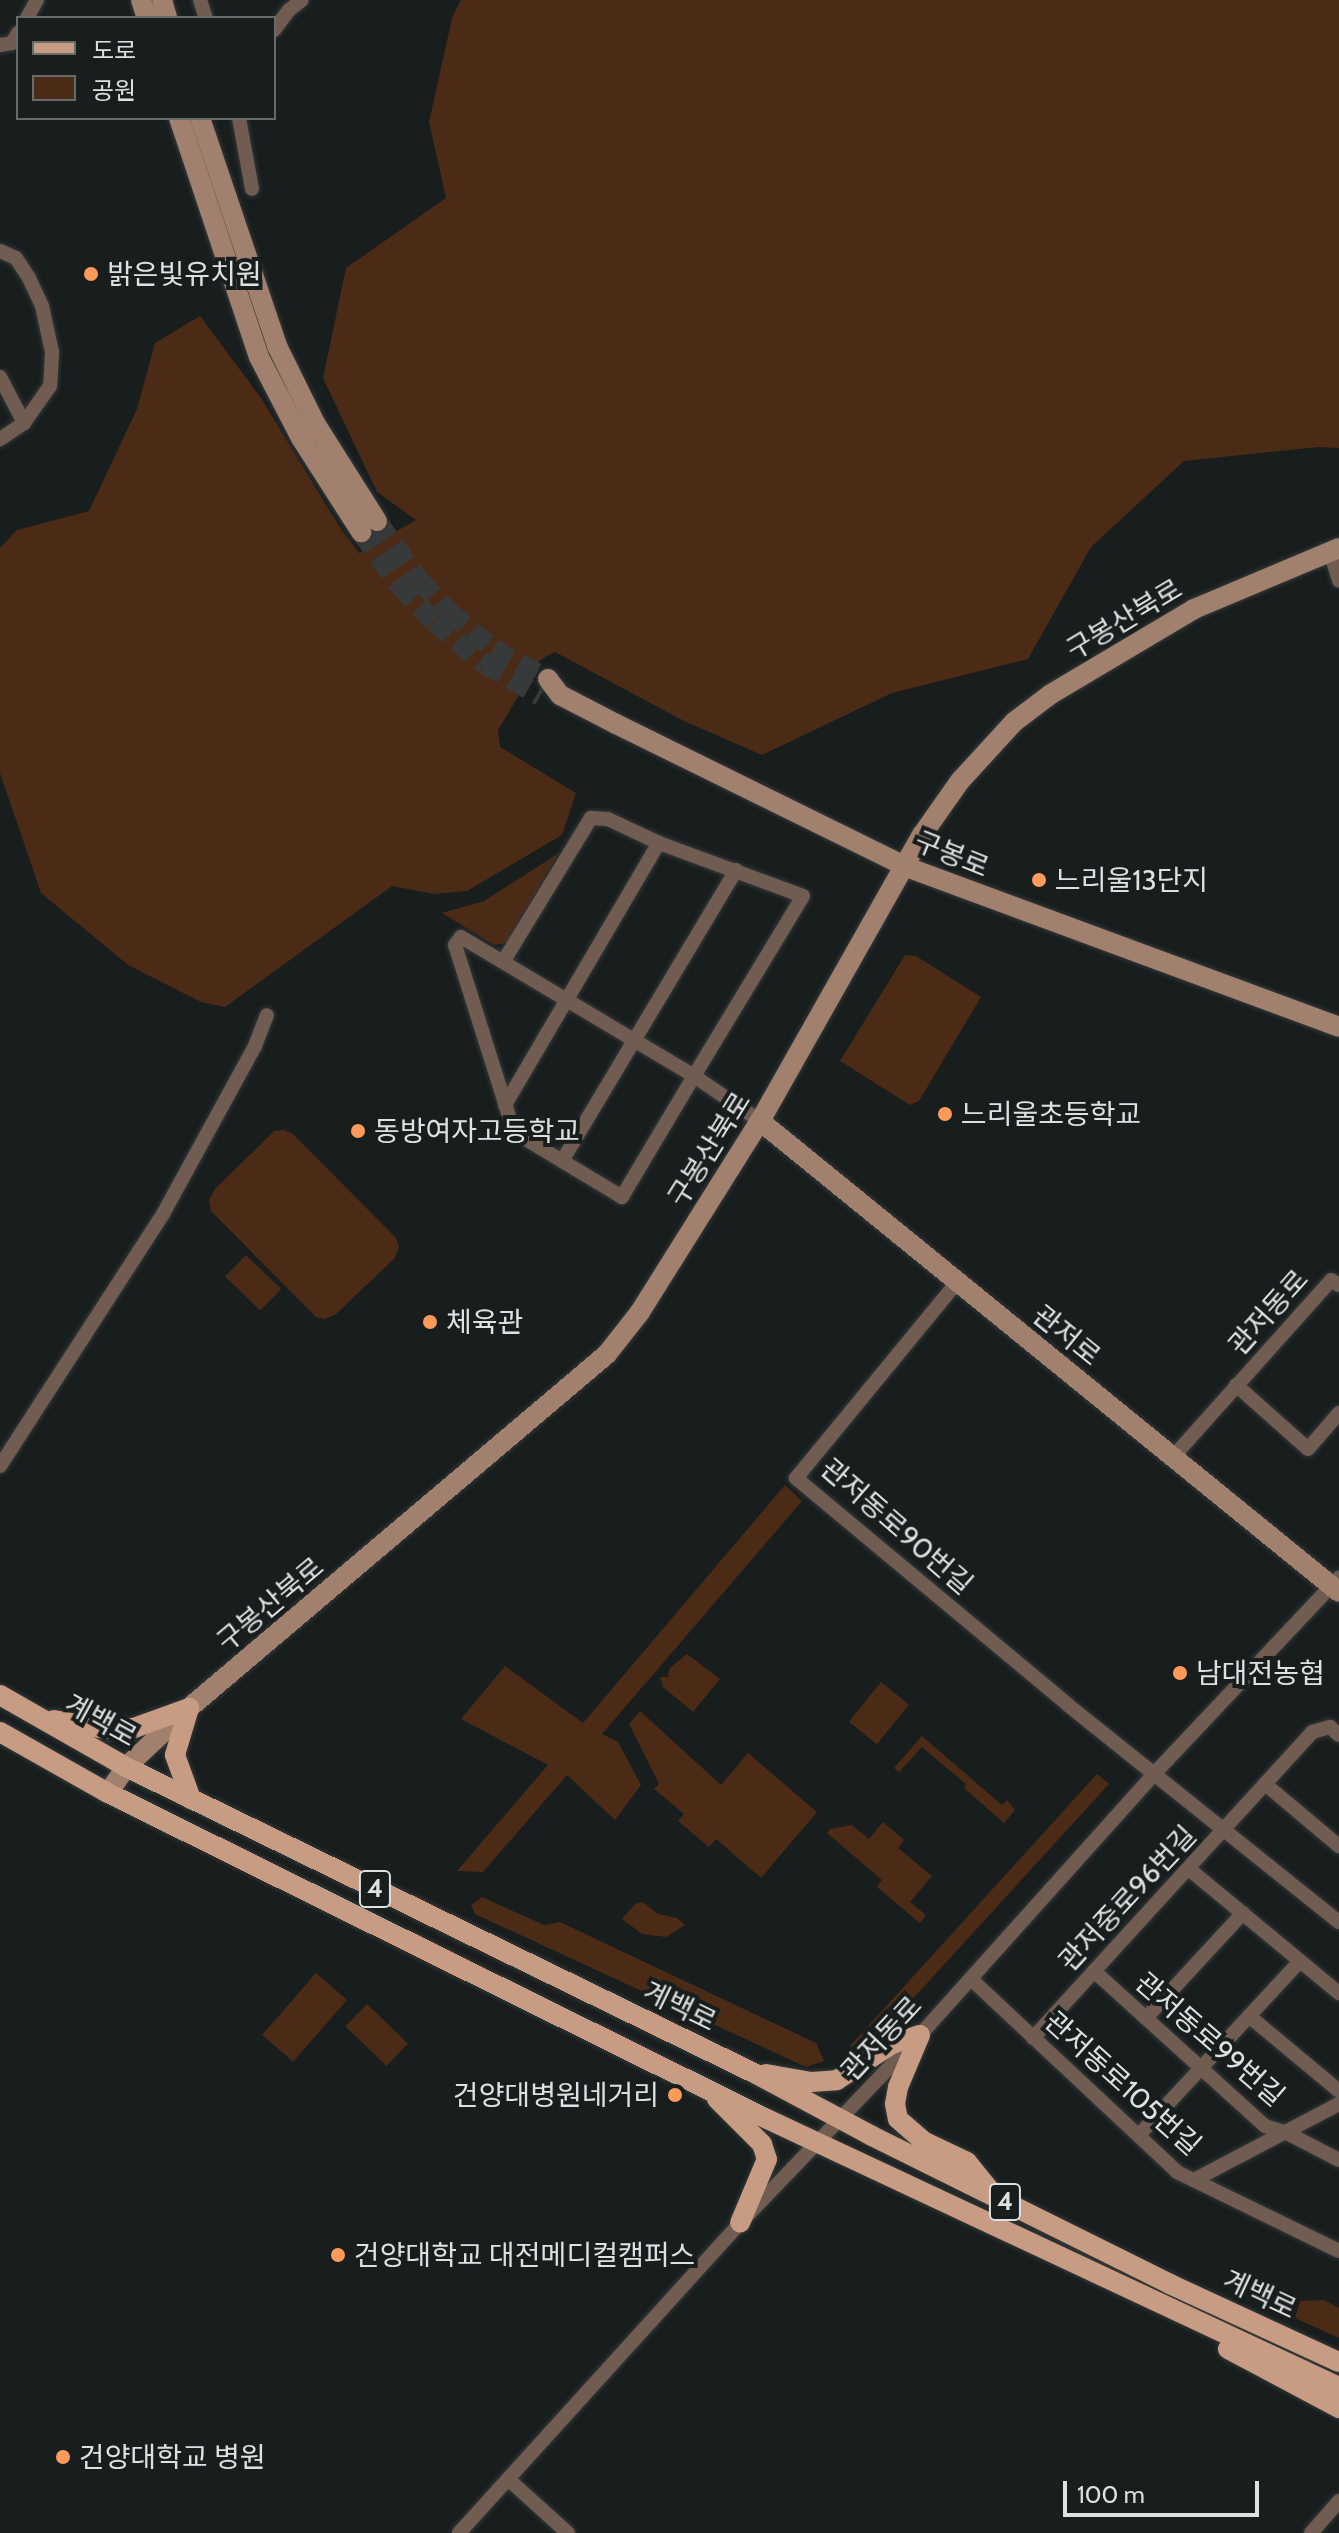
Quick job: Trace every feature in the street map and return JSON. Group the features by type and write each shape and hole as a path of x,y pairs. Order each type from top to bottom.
{"main road":[{"path":"180,120 259,357 301,438 369,527 277,346 201,120"},
{"name":"구봉산북로","path":"108,1793 126,1767 189,1708 607,1354 640,1312 760,1121 904,866 960,781 1014,722 1051,694 1194,609 1334,550"},
{"name":"구봉로","path":"549,690 904,866 1339,1027"},
{"name":"관저로","path":"760,1121 1173,1457 1337,1586"},
{"name":"계백로","path":"0,1695 126,1767 756,2074 1170,2284 1339,2362"},
{"path":"39,1717 106,1729 134,1728 189,1708"},
{"path":"189,1708 175,1755 191,1799"},
{"name":"계백로","path":"0,1732 108,1793 709,2090 1339,2387"},
{"path":"756,2074 825,2082 848,2074 892,2044 920,2035"},
{"path":"920,2035 898,2087 895,2104 898,2119 923,2141 967,2162 997,2198"},
{"path":"709,2090 762,2144 767,2159 740,2223"},
{"path":"1170,2284 1198,2282 1339,2347"},
{"path":"1137,2294 1162,2318 1339,2408"}],"street":[{"path":"276,25 284,5 302,0"},
{"path":"239,120 252,189"},
{"path":"0,251 16,258 29,278 42,306 52,352 50,386 24,423 0,439"},
{"path":"0,377 24,423"},
{"path":"1334,550 1339,581"},
{"path":"503,962 591,818 608,819 659,843 803,896 694,1076 622,1197 514,1132 455,945 461,937 694,1076 760,1121"},
{"path":"505,1105 659,843"},
{"path":"562,1161 736,870"},
{"path":"0,1466 163,1214 255,1046 267,1015"},
{"name":"관저동로","path":"1173,1457 1331,1280 1339,1285"},
{"name":"관저동로90번길","path":"958,1281 796,1478 1154,1774"},
{"name":"관저동로","path":"1236,1385 1308,1449 1339,1413"},
{"name":"관저동로","path":"459,2533 740,2223 920,2035 1154,1774 1337,1586"},
{"path":"1226,1829 1312,1732 1330,1727 1339,1735"},
{"name":"관저중로96번길","path":"1154,1774 1339,1922"},
{"path":"1265,1784 1339,1846"},
{"name":"관저중로96번길","path":"1033,2038 1226,1829"},
{"path":"1189,1869 1339,1993"},
{"path":"1146,2018 1243,1913"},
{"path":"1139,2135 1300,1961"},
{"name":"관저동로99번길","path":"1094,1971 1265,2126 1285,2132 1339,2160"},
{"name":"관저동로105번길","path":"971,1979 1177,2172 1339,2251"},
{"path":"1194,2180 1339,2101 1249,2016"},
{"path":"508,2479 568,2533"},
{"path":"1311,2533 1339,2501"}],"green space":[{"path":"461,0 1339,0 1339,448 1319,447 1184,461 1091,547 1028,659 892,693 762,755 684,721 555,652 540,660 498,730 500,747 576,793 562,835 467,891 434,894 392,886 225,1007 201,1002 128,965 41,893 0,773 0,548 17,530 89,511 137,409 155,343 200,316 261,398 339,526 359,553 416,520 377,492 323,378 346,268 446,198 429,122 452,18"},
{"path":"559,853 506,943 494,945 442,913 484,901"},
{"path":"905,955 916,956 981,997 919,1101 910,1105 840,1061"},
{"path":"284,1130 293,1134 396,1238 399,1247 395,1258 336,1314 325,1319 316,1317 211,1211 209,1200 215,1189 274,1131"},
{"path":"246,1255 281,1289 260,1311 225,1277"},
{"path":"785,1485 802,1501 602,1734 618,1742 641,1785 615,1820 567,1775 483,1872 457,1871 548,1765 461,1719 505,1666 583,1723"},
{"path":"687,1654 720,1679 693,1712 663,1687 660,1677 668,1677 669,1669"},
{"path":"881,1682 909,1705 877,1744 849,1722"},
{"path":"640,1711 721,1785 748,1753 817,1812 761,1878 716,1839 709,1847 678,1821 684,1814 654,1789 659,1784 629,1724"},
{"path":"922,1736 1002,1805 1007,1800 1015,1810 1004,1823 964,1788 966,1784 922,1747 899,1772 894,1768"},
{"path":"1097,1774 1109,1784 856,2061 849,2057 849,2047"},
{"path":"883,1822 904,1840 898,1848 932,1876 910,1902 926,1915 920,1923 877,1887 882,1880 827,1833 830,1829 852,1825 869,1839"},
{"path":"482,1897 544,1925 560,1922 816,2043 824,2061 806,2067 475,1914 471,1905"},
{"path":"643,1902 658,1914 677,1918 685,1925 666,1937 642,1934 622,1919 635,1904"},
{"path":"316,1973 347,2000 293,2062 262,2035"},
{"path":"367,2004 408,2044 386,2066 345,2026"},
{"path":"1324,2300 1339,2308 1339,2338 1295,2318 1300,2301"}],"tunnel":[{"path":"377,521 419,580 449,612 493,649 548,679"},
{"path":"361,532 399,585 434,622 485,664 540,696"}],"place":[{"name":"밝은빛유치원","path":"91,274"},
{"name":"느리울13단지","path":"1039,880"},
{"name":"느리울초등학교","path":"945,1114"},
{"name":"동방여자고등학교","path":"358,1131"},
{"name":"체육관","path":"430,1322"},
{"name":"남대전농협","path":"1180,1673"},
{"name":"건양대병원네거리","path":"675,2095"},
{"name":"건양대학교 대전메디컬캠퍼스","path":"338,2255"},
{"name":"건양대학교 병원","path":"63,2457"}]}
